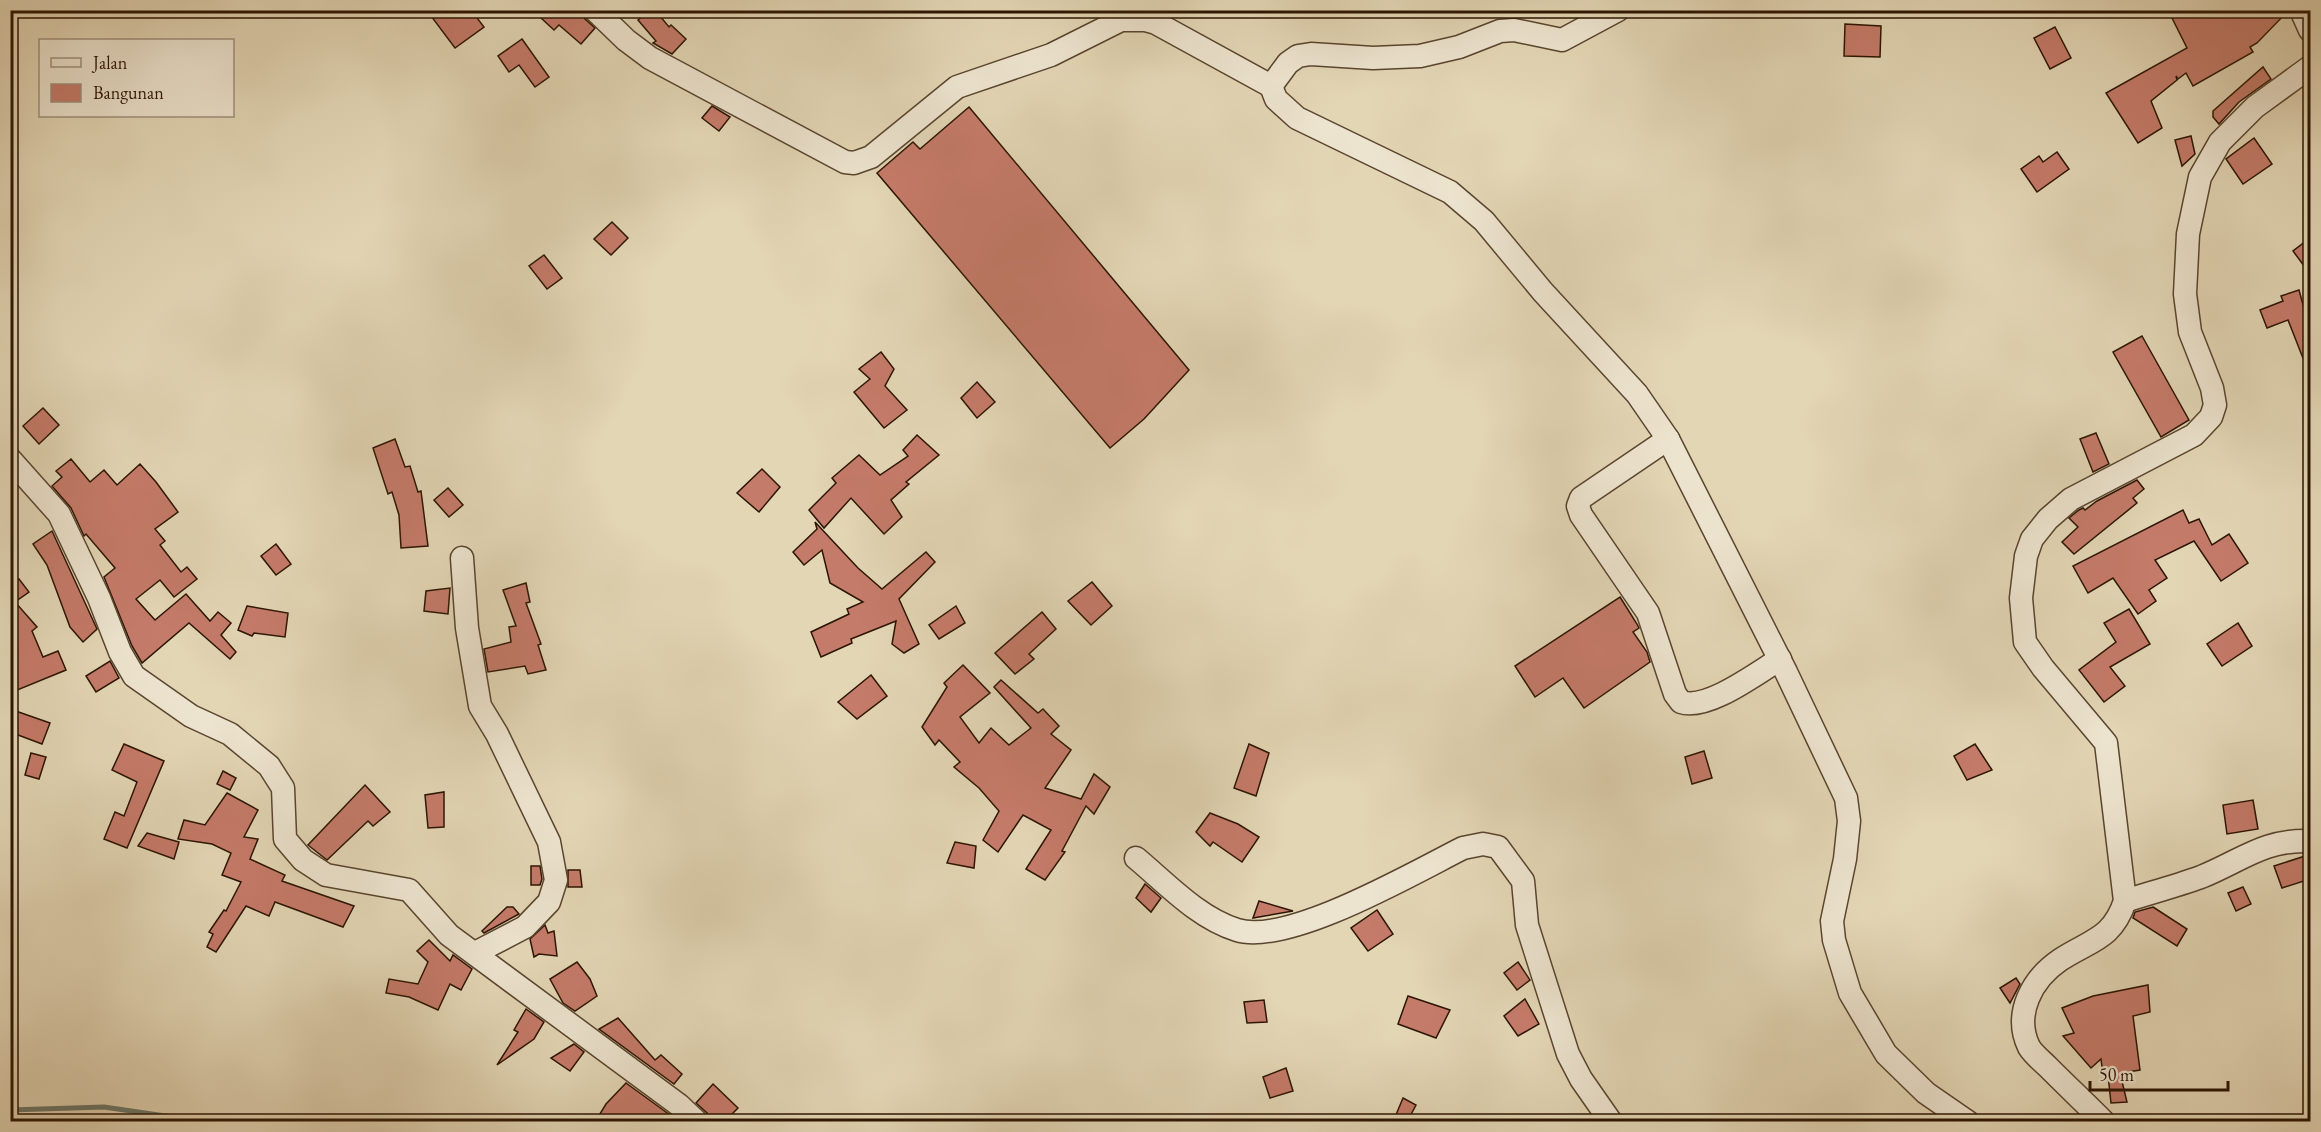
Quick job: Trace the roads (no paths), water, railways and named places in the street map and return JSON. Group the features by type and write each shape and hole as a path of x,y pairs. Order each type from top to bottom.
{"street":[{"path":"595,10 650,58 845,162 854,163 871,157 957,87 1044,58 1121,20 1144,20 1156,23 1271,86 1279,103 1297,118 1450,192 1484,222 1543,292 1637,394 1668,439 1780,659 1846,798 1849,821 1845,859 1832,921 1834,940 1850,993 1886,1054 1926,1093 1968,1122"},
{"path":"1271,86 1288,63 1298,56 1311,54 1373,58 1420,56 1459,47 1500,31 1514,30 1563,40 1618,10"},
{"path":"2301,10 2310,30"},
{"path":"2103,1122 2030,1049 2025,1032 2024,1010 2029,993 2043,974 2107,933 2119,918 2125,901 2106,742 2043,668 2025,642 2021,598 2026,556 2032,539 2048,519 2071,500 2194,435 2211,417 2215,405 2212,388 2190,332 2185,294 2188,234 2200,177 2220,142 2255,106 2310,67"},
{"path":"1668,439 1581,498 1578,506 1581,515 1648,613 1675,694 1681,702 1695,704 1711,698 1780,659"},
{"path":"10,459 59,514 99,598 120,652 134,676 191,716 230,734 269,766 283,788 285,839 303,860 326,875 409,890 449,935 679,1105 697,1122"},
{"path":"462,558 467,628 480,706 497,734 549,842 555,880 549,902 525,927 475,952"},
{"path":"2125,901 2202,876 2252,852 2282,842 2310,841"},
{"path":"1136,858 1200,911 1238,931 1254,932 1294,926 1345,907 1462,848 1483,844 1498,847 1523,881 1527,924 1568,1054 1581,1079 1611,1122"}],"waterway":[{"path":"10,1110 104,1107 172,1117 178,1122"}]}
